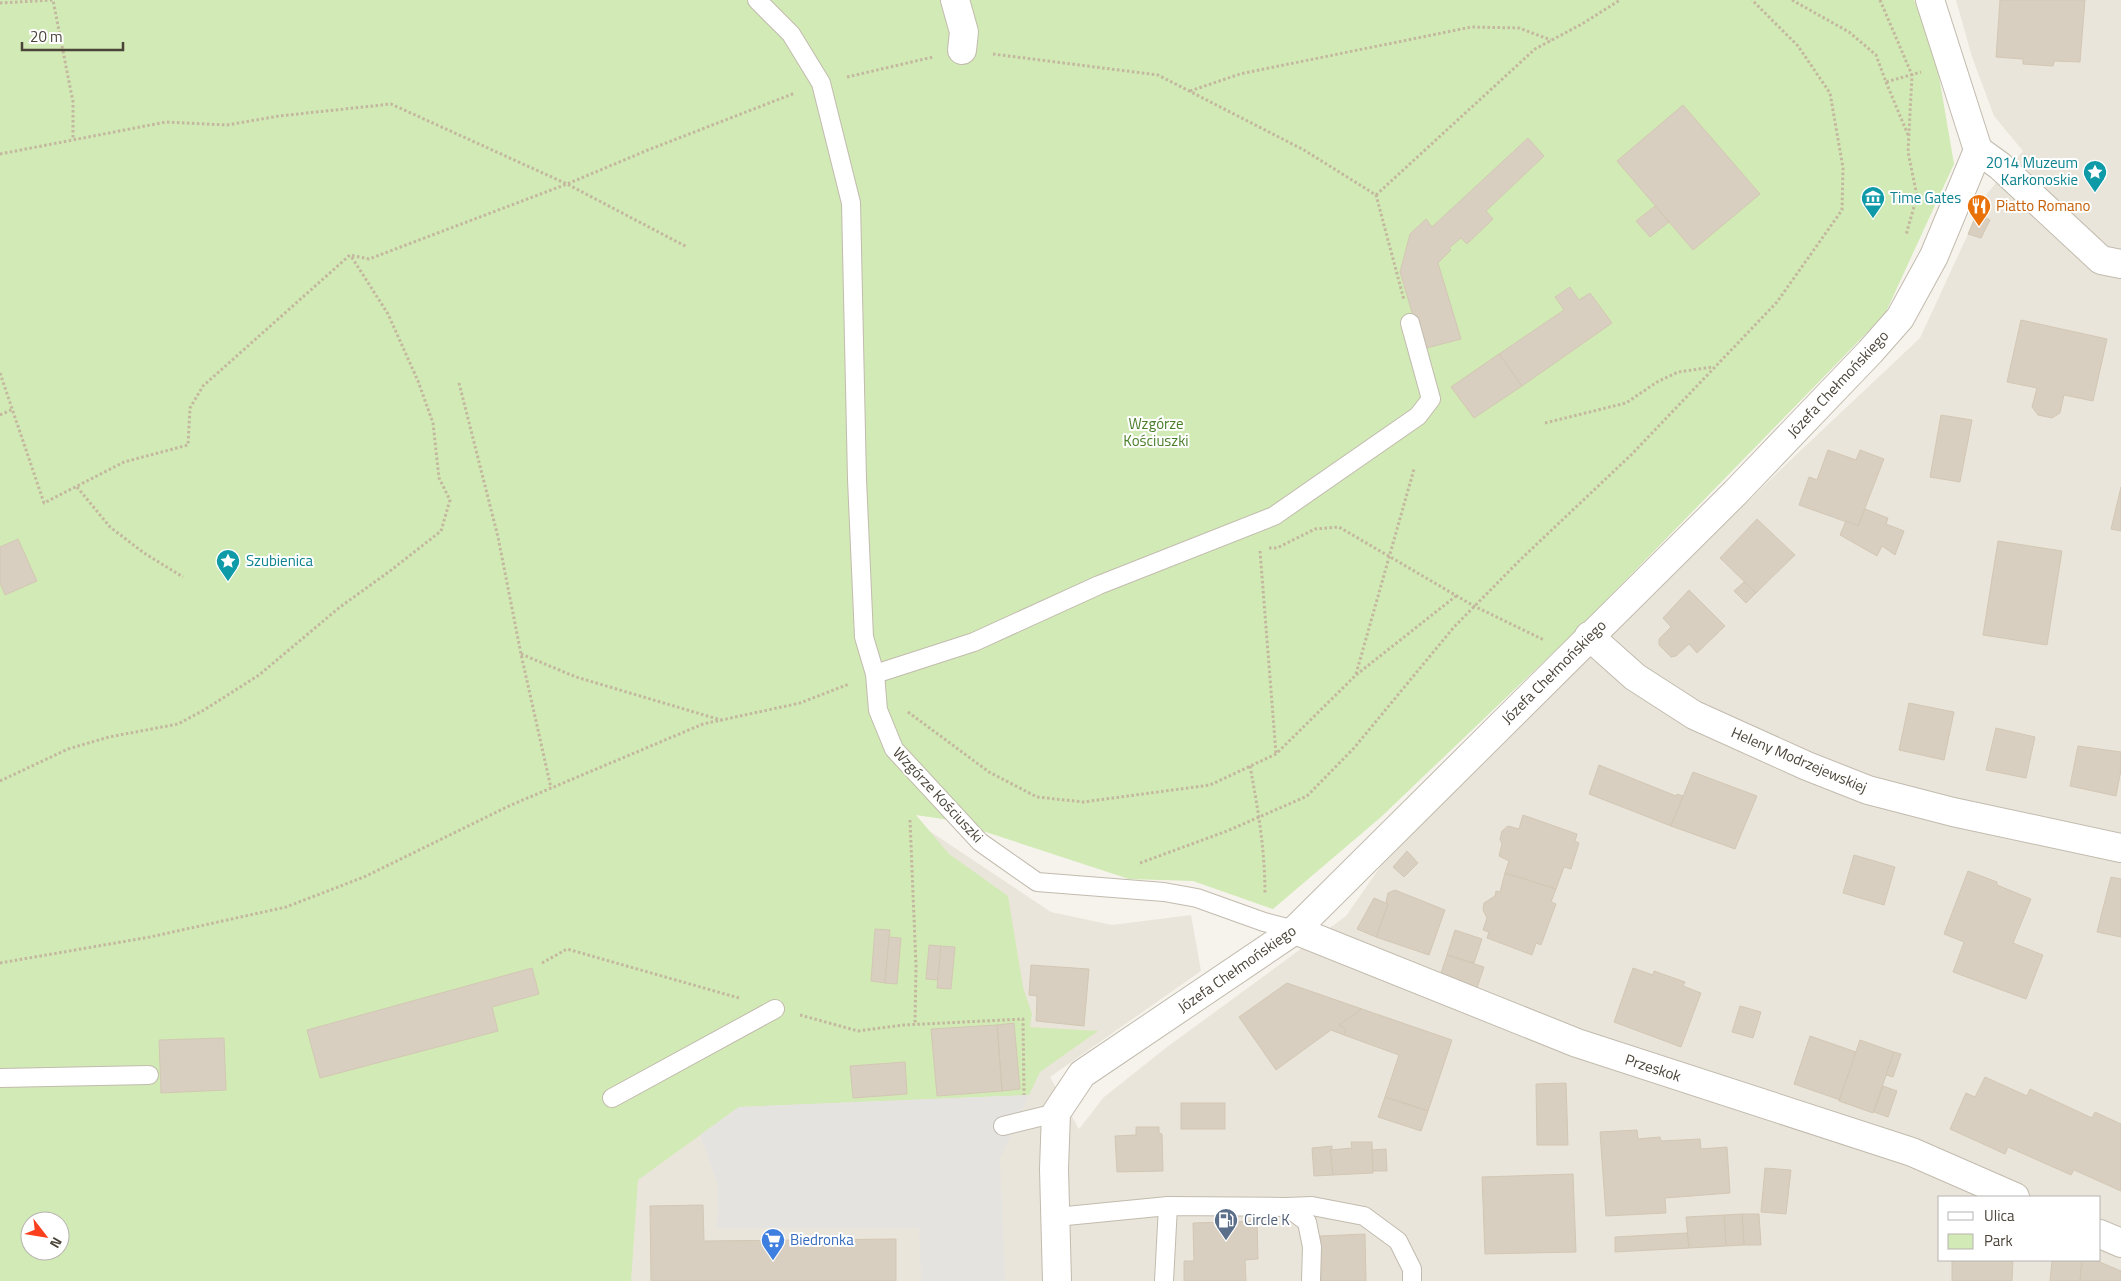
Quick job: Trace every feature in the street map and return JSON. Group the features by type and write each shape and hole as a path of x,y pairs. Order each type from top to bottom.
{"street":[{"path":"955,0 964,32 962,50"},
{"path":"1930,0 1978,150 2000,166 2028,191 2101,260 2121,264"},
{"name":"Józefa Chełmońskiego","path":"1056,1113 1082,1074 1295,930 1736,492 1900,318 1934,256 1978,150"},
{"name":"Heleny Modrzejewskiej","path":"1580,645 1635,677 1694,715 1806,766 1868,790 1953,812 2121,848"},
{"name":"Przeskok","path":"1295,930 1577,1043 1912,1152 2013,1196"},
{"path":"1056,1113 1054,1169 1057,1281"},
{"path":"2101,1234 2121,1243"}],"lane":[{"name":"Wzgórze Kościuszki","path":"757,0 790,34 821,83 851,203 857,479 864,636 875,674 878,710 894,749 980,842 1037,882 1164,892 1197,898 1264,922 1295,930"},
{"path":"875,674 974,642 1099,584 1274,516 1418,416 1431,399 1410,323"},
{"path":"612,1098 776,1008"},
{"path":"0,1078 149,1075"},
{"path":"1003,1126 1056,1113"},
{"path":"1056,1217 1168,1206 1312,1206 1364,1216 1398,1242 1412,1268 1412,1281"},
{"path":"1164,1281 1168,1206"},
{"path":"1287,1207 1307,1222 1312,1247 1311,1281"}],"path":[{"path":"0,2 53,0 73,102 73,139"},
{"path":"1376,195 1535,48 1582,24 1620,0"},
{"path":"1132,865 1227,831 1307,796 1354,748 1454,627 1520,560 1632,454 1777,302 1842,210 1843,168 1830,93 1798,46 1752,0"},
{"path":"1792,0 1849,32 1876,55 1909,136"},
{"path":"1880,0 1912,75 1908,152 1917,196 1906,236"},
{"path":"1190,91 1240,74 1471,27 1519,28 1551,40"},
{"path":"350,256 369,259 567,184 648,150 821,83 962,50 1158,75 1304,150 1376,195 1410,323"},
{"path":"1886,82 1918,73"},
{"path":"0,154 166,122 227,125 279,116 391,104 567,184 687,247"},
{"path":"0,372 44,503 124,462 188,445 190,408 203,386 350,256"},
{"path":"0,781 68,749 110,737 178,724 204,710 259,675 340,607 441,531 450,500 439,478 433,423 418,381 388,314 350,256"},
{"path":"1545,423 1626,403 1657,382 1678,372 1714,367"},
{"path":"459,383 498,537 521,654 551,788"},
{"path":"0,414 13,409"},
{"path":"1356,675 1414,469"},
{"path":"78,487 110,527 144,553 183,577"},
{"path":"1226,535 1244,548 1277,548 1315,529 1339,527 1474,606 1517,626 1580,645"},
{"path":"1260,548 1276,754"},
{"path":"876,692 903,707 989,772 1037,797 1083,802 1210,785 1276,754 1356,675 1456,596"},
{"path":"521,654 576,677 721,720"},
{"path":"0,963 150,937 286,907 364,877 511,805 702,724 800,703 875,674"},
{"path":"1250,766 1260,816 1265,867 1264,922"},
{"path":"910,820 916,966 915,1025 1023,1019 1024,1086"},
{"path":"542,963 567,949 680,981"}],"shaded area":[{"path":"1956,0 2121,0 2121,1281 0,1281 0,1011 916,822 1051,912 1112,925 1191,915 1201,971 1050,1077 1079,1129 1104,1097 1167,1047 1346,916 1406,830 1920,338 1986,195 2023,151 1994,116 1972,57"},
{"path":"1029,1095 1000,1159 1005,1281 921,1281 919,1228 717,1228 718,1185 700,1135 739,1107"}],"green space":[{"name":"Wzgórze Kościuszki","path":"0,0 1914,0 1935,53 1954,164 1885,314 1581,626 1381,817 1273,909 1193,881 1129,879 949,820 916,815 949,854 1008,896 1023,987 1032,1014 1030,1027 1098,1031 1040,1072 1029,1095 739,1107 638,1180 631,1281 0,1281"}],"building":[{"path":"2000,0 2085,0 2080,62 2054,61 2053,66 2023,64 2023,59 1996,57"},
{"path":"1683,105 1760,194 1693,250 1617,161"},
{"path":"1528,138 1544,156 1486,211 1493,219 1467,244 1461,238 1449,248 1451,250 1438,263 1461,339 1423,349 1400,272 1410,234 1426,219 1432,227"},
{"path":"1655,206 1669,222 1650,237 1636,221"},
{"name":"Piatto Romano","path":"1977,213 1990,220 1981,238 1968,234"},
{"path":"1570,287 1579,300 1590,293 1612,323 1522,386 1499,354 1564,310 1555,297"},
{"path":"2021,320 2107,339 2093,401 2064,395 2060,413 2052,418 2038,415 2032,407 2037,388 2007,382"},
{"path":"1499,354 1522,386 1474,418 1451,387"},
{"path":"1941,415 1972,420 1960,482 1930,477"},
{"path":"1828,450 1856,460 1860,450 1884,459 1858,526 1799,505 1809,477 1817,480"},
{"path":"2121,487 2121,531 2111,529"},
{"path":"1865,509 1888,518 1886,524 1904,531 1895,555 1882,546 1877,556 1840,535 1846,521 1858,526"},
{"path":"1757,519 1795,555 1756,593 1720,558"},
{"path":"18,539 37,581 5,595 0,583 0,547"},
{"path":"1998,541 2062,551 2047,645 1983,635"},
{"path":"1744,582 1756,593 1746,603 1734,591"},
{"path":"1689,590 1725,626 1697,653 1689,644 1676,656 1671,657 1659,645 1659,639 1671,627 1663,618"},
{"path":"1909,703 1954,712 1944,760 1899,750"},
{"path":"1996,728 2035,737 2026,778 1986,770"},
{"path":"2078,746 2121,752 2121,770 2116,796 2070,786"},
{"path":"1599,765 1676,796 1677,794 1683,796 1671,826 1589,794"},
{"path":"1693,772 1757,796 1735,849 1671,826"},
{"path":"1523,815 1577,834 1575,841 1579,843 1571,869 1564,867 1556,889 1505,873 1509,861 1499,856 1502,844 1500,839 1502,831 1508,826 1519,829"},
{"path":"1407,851 1418,863 1404,877 1393,867"},
{"path":"1854,855 1895,867 1884,905 1843,893"},
{"path":"1968,871 1997,882 1997,885 2031,899 2013,943 2043,955 2026,999 1953,972 1964,942 1944,934"},
{"path":"1505,873 1556,889 1551,902 1556,904 1541,945 1536,943 1532,955 1487,938 1489,932 1483,930 1487,918 1483,910 1484,903 1495,896 1496,891 1500,892"},
{"path":"2111,877 2121,879 2121,937 2097,932"},
{"path":"1395,890 1445,910 1429,955 1376,937 1388,904 1386,902 1388,893"},
{"path":"1374,898 1388,904 1376,937 1357,929"},
{"path":"875,929 890,930 885,983 871,981"},
{"path":"1455,930 1482,939 1474,963 1447,955"},
{"path":"889,937 901,938 897,984 885,983"},
{"path":"929,945 941,946 938,980 926,979"},
{"path":"941,946 955,947 951,989 937,988"},
{"path":"1447,955 1484,967 1476,991 1439,979"},
{"path":"1031,965 1089,969 1084,1026 1036,1021 1037,996 1029,995"},
{"path":"532,968 539,994 492,1007 498,1031 320,1078 307,1030"},
{"path":"1633,968 1653,975 1654,971 1685,982 1683,986 1701,993 1681,1047 1614,1022"},
{"path":"1287,983 1362,1009 1339,1025 1346,1029 1344,1035 1331,1030 1276,1070 1239,1017"},
{"path":"1740,1006 1761,1012 1753,1038 1732,1032"},
{"path":"1362,1009 1452,1040 1428,1111 1385,1097 1399,1055 1344,1035 1346,1029 1339,1025"},
{"path":"1014,1023 1020,1089 1002,1091 997,1025"},
{"path":"997,1025 1002,1091 937,1096 931,1029"},
{"path":"1810,1036 1856,1052 1840,1100 1794,1084"},
{"path":"224,1038 226,1090 161,1093 159,1040"},
{"path":"1860,1040 1894,1052 1873,1113 1839,1101"},
{"path":"1894,1052 1901,1054 1893,1077 1886,1075"},
{"path":"905,1062 907,1094 853,1098 850,1066"},
{"path":"1985,1077 2027,1096 2030,1089 2092,1118 2095,1112 2121,1124 2121,1191 2074,1170 2071,1175 2008,1147 2005,1154 1950,1129 1966,1093 1975,1097"},
{"path":"1566,1083 1568,1145 1537,1145 1536,1084"},
{"path":"1883,1086 1897,1091 1888,1117 1874,1112"},
{"path":"1385,1097 1428,1111 1421,1131 1378,1117"},
{"path":"1181,1103 1225,1103 1225,1129 1181,1129"},
{"path":"1136,1127 1159,1127 1159,1133 1162,1134 1163,1171 1117,1172 1115,1136 1136,1135"},
{"path":"1637,1130 1638,1139 1660,1137 1661,1141 1700,1139 1701,1149 1727,1147 1730,1193 1665,1198 1666,1213 1606,1216 1600,1132"},
{"path":"1351,1142 1372,1142 1373,1173 1333,1175 1330,1150 1352,1148"},
{"path":"1332,1146 1332,1150 1330,1150 1333,1175 1314,1176 1312,1148"},
{"path":"1386,1149 1387,1171 1373,1171 1372,1150"},
{"path":"1765,1168 1791,1170 1786,1214 1761,1212"},
{"path":"1573,1174 1576,1252 1485,1254 1482,1177"},
{"name":"Biedronka","path":"703,1205 704,1241 896,1239 896,1281 651,1281 650,1206"},
{"path":"1742,1214 1759,1214 1761,1245 1744,1245"},
{"path":"1742,1214 1744,1245 1726,1246 1724,1215"},
{"path":"1724,1215 1726,1246 1689,1248 1686,1217"},
{"name":"Circle K","path":"1257,1221 1258,1259 1245,1260 1246,1281 1184,1281 1184,1261 1194,1261 1193,1223"},
{"path":"1687,1233 1689,1248 1615,1252 1615,1237"},
{"path":"1365,1234 1366,1281 1321,1281 1320,1236"},
{"path":"1952,1261 2013,1261 2012,1281 1952,1281"},
{"path":"2052,1261 2082,1261 2080,1281 2050,1281"},
{"path":"2082,1261 2097,1261 2121,1271 2121,1281 2080,1281"}],"place":[{"name":"2014 Muzeum Karkonoskie","path":"2095,193"},
{"name":"Time Gates","path":"1873,219"},
{"name":"Piatto Romano","path":"1979,227"},
{"name":"Szubienica","path":"228,582"},
{"name":"Circle K","path":"1226,1241"},
{"name":"Biedronka","path":"773,1261"}]}
